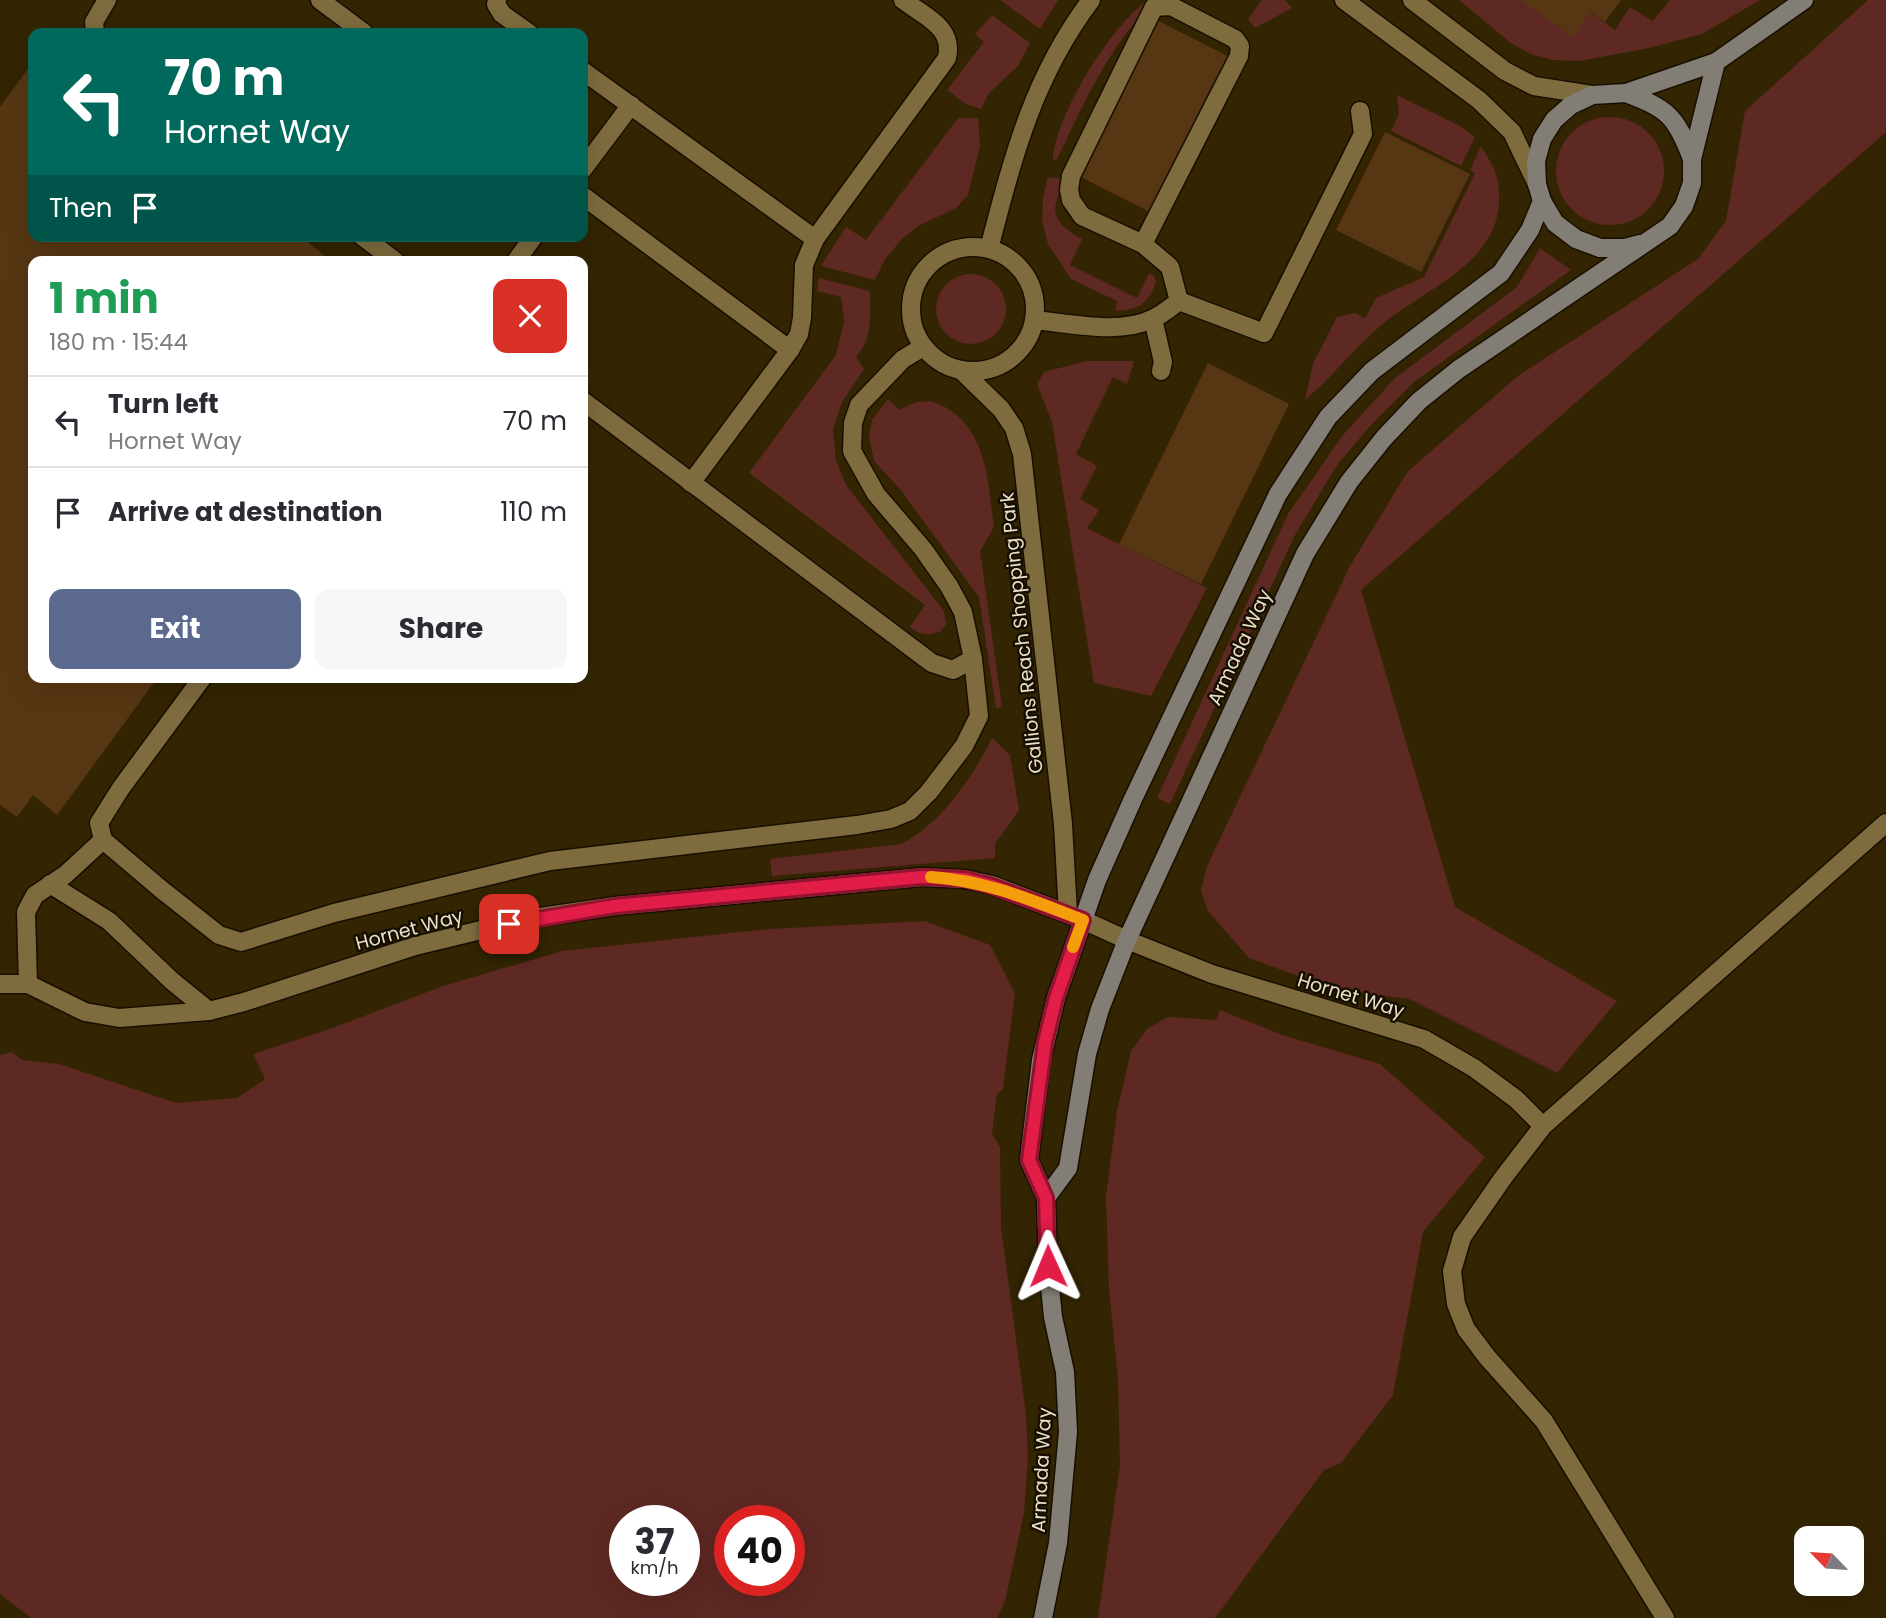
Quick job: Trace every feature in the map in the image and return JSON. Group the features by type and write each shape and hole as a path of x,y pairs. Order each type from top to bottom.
{"street":[{"path":"94,28 94,22 107,0"},
{"path":"320,0 357,28"},
{"path":"497,0 496,4 502,15 522,28"},
{"path":"691,483 790,350 799,334 804,265 815,239 947,58 950,44 944,31 903,0"},
{"path":"989,248 1012,159 1037,91 1055,52 1091,0"},
{"path":"1344,0 1496,115 1512,132 1539,192"},
{"path":"1412,0 1426,6 1505,71 1534,86 1592,95"},
{"name":"Armada Way","path":"1043,1618 1058,1543 1068,1432 1065,1372 1053,1317 1048,1266 1046,1198 1029,1160 1041,1060 1075,917 1097,880 1211,631 1278,494 1328,417 1372,371 1501,273 1530,230 1539,192 1536,161 1542,139 1554,120 1571,105 1592,95 1626,93 1716,62 1804,0"},
{"path":"1143,244 1239,56 1240,46 1235,39 1171,6 1154,7 1071,176 1069,190 1071,200 1082,216 1143,244 1170,267 1179,301"},
{"name":"Armada Way","path":"1046,1198 1068,1168 1087,1054 1100,1009 1127,940 1306,554 1349,482 1384,438 1419,401 1459,369 1670,226 1684,206 1692,183 1692,159 1716,62"},
{"path":"588,75 815,239"},
{"name":"Armada Way","path":"1626,93 1657,104 1680,128 1692,159"},
{"path":"588,162 631,106"},
{"path":"1179,301 1264,333 1363,134 1360,111"},
{"name":"Armada Way","path":"1539,192 1555,223 1576,239 1600,248 1625,248 1650,240"},
{"path":"588,200 790,350"},
{"path":"370,242 388,256"},
{"path":"199,683 99,823 103,840 219,934 241,942 334,913 550,861 750,839 891,819 910,811 929,792 964,746 979,716 973,659 963,612 949,586 923,549 876,494 852,451 853,423 859,405 903,359 923,347 914,330 910,311 913,292 921,274 934,260 951,250 989,248 1006,256 1020,268 1034,301 1034,320 1028,338 1016,354 999,365 981,371 961,370"},
{"path":"1034,320 1133,326 1153,319 1179,301"},
{"path":"1153,319 1163,362 1161,370"},
{"name":"Gallions Reach Shopping Park","path":"923,347 934,358 961,370 1001,410 1014,428 1022,454 1075,917"},
{"path":"588,405 932,663 953,670 973,659"},
{"path":"1665,1618 1544,1421 1466,1329 1457,1304 1452,1271 1462,1237 1544,1126 1886,823"},
{"path":"28,984 26,912 35,895 65,875 103,840"},
{"name":"Hornet Way","path":"0,984 28,984 85,1012 119,1018 209,1010 244,1002 415,947 527,919 615,906 922,877 965,879 992,886 1075,917 1212,974 1424,1039 1474,1068 1517,1098 1544,1126"},
{"path":"50,884 109,921 172,981 209,1010"}],"shaded area":[{"path":"1000,0 1058,0 1040,29"},
{"path":"1148,0 1161,0 1144,13 1114,50 1088,95 1057,159 1053,160 1056,141 1064,120 1087,73 1133,12"},
{"path":"1262,0 1285,0 1292,8 1255,28 1248,19"},
{"path":"1459,0 1521,0 1591,12 1615,30 1630,7 1653,21 1670,0 1760,0 1702,34 1649,48 1579,61 1553,60 1533,55 1512,44"},
{"path":"1868,0 1886,0 1886,132 1361,590 1455,907 1617,1001 1557,1073 1409,999 1337,990 1249,958 1208,911 1201,891 1207,866 1350,566 1408,471 1518,376 1698,259 1726,221 1745,111"},
{"path":"992,15 1030,43 1018,66 989,93 981,109 966,104 947,90 984,42 975,34"},
{"path":"1397,95 1462,127 1475,137 1461,166 1391,131 1399,114"},
{"path":"1610,117 1631,121 1648,133 1660,150 1664,171 1660,192 1648,209 1631,221 1610,225 1589,221 1572,209 1560,192 1556,171 1560,150 1572,133 1589,121"},
{"path":"958,118 978,118 980,146 968,195 956,208 918,226 902,239 885,259 875,280 821,266 846,227 866,240"},
{"path":"1481,146 1496,174 1499,204 1493,228 1481,249 1464,267 1378,328 1305,400 1313,364 1337,317 1355,313 1365,318 1376,298 1424,277 1475,173 1470,170"},
{"path":"1048,177 1065,179 1057,199 1056,214 1071,233 1082,239 1070,265 1137,298 1149,273 1154,276 1156,282 1150,296 1141,305 1115,310 1117,301 1071,279 1048,244 1042,220 1043,197"},
{"path":"1540,248 1571,270 1414,382 1370,426 1337,465 1295,535 1170,804 1157,798 1288,514 1343,435 1395,378 1517,287"},
{"path":"971,274 996,284 1006,309 996,334 971,344 946,334 936,309 946,284"},
{"path":"819,278 870,291 868,334 856,357 864,369 842,402 833,430 836,460 846,485 944,611 946,624 940,632 924,634 910,627 925,605 749,473 836,355 844,321 841,297 817,291"},
{"path":"1087,361 1134,361 1127,384 1113,377 1076,454 1097,466 1080,499 1099,510 1087,528 1207,588 1151,696 1094,683 1052,422 1037,384 1044,372"},
{"path":"888,399 900,410 922,401 945,407 959,417 978,444 987,476 994,527 980,551 1002,707 996,708 979,597 900,489 874,461 869,436 872,420"},
{"path":"992,738 1010,755 1019,810 995,844 995,858 772,876 770,859 901,844 916,835 943,812 965,784"},
{"path":"925,921 990,945 1015,993 1003,1089 997,1094 992,1134 1000,1147 1001,1227 1026,1414 1028,1458 1024,1513 1005,1601 997,1618 31,1618 0,1594 0,1055 12,1052 22,1060 59,1064 176,1103 237,1098 265,1079 253,1054 330,1029 443,986 562,951 769,929"},
{"path":"1220,1010 1282,1035 1380,1064 1485,1157 1423,1232 1393,1395 1341,1463 1324,1470 1215,1618 1098,1618 1120,1465 1118,1378 1109,1289 1106,1197 1117,1111 1131,1051 1147,1029 1168,1017 1216,1020"}],"building":[{"path":"1521,0 1621,0 1605,22 1591,12 1572,37"},
{"path":"1157,20 1233,59 1154,214 1077,175"},
{"path":"28,69 28,242 307,242 325,256 28,256 28,683 154,683 57,815 33,795 17,817 0,805 0,107"},
{"path":"1385,132 1470,174 1421,272 1336,230"},
{"path":"1208,363 1289,404 1201,584 1119,544"}],"slow traffic":[{"path":"931,877 965,879 992,886 1083,920 1073,947"}],"route":[{"path":"509,924 615,906 922,877 965,879 992,886 1083,920 1056,998 1045,1042 1029,1160 1046,1198 1048,1266"}]}
